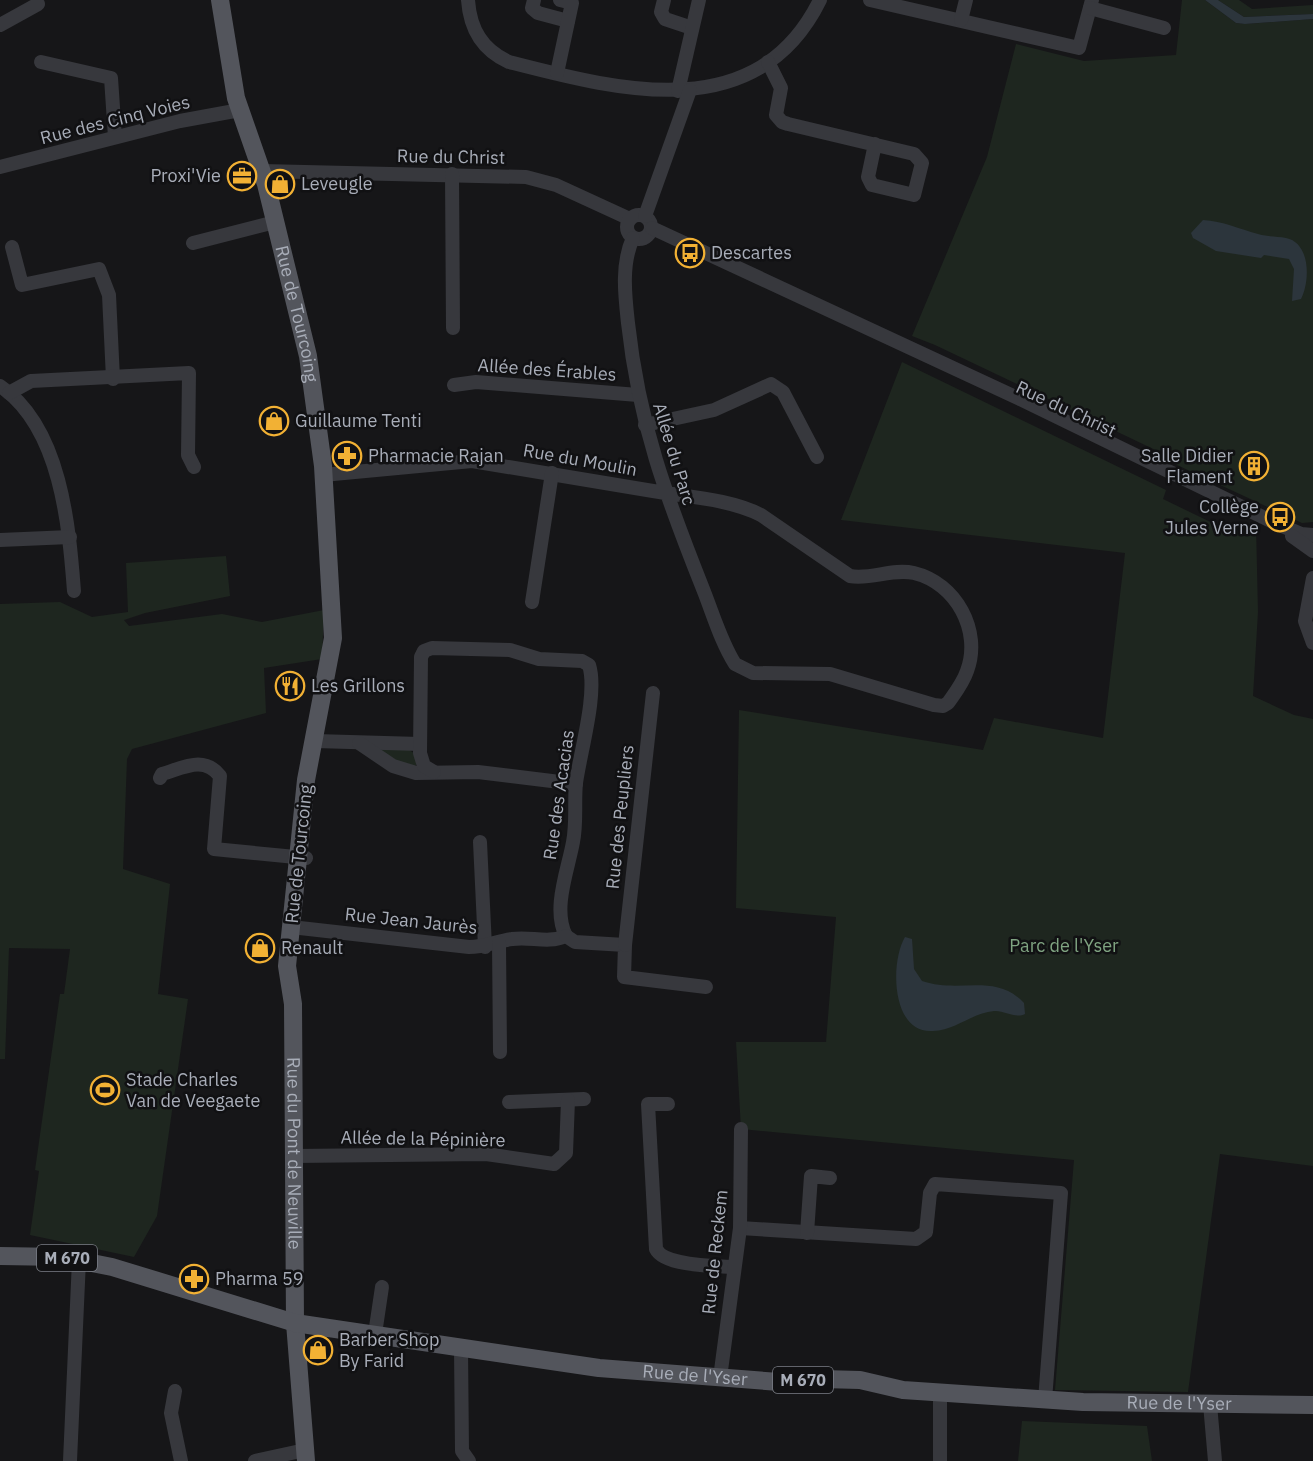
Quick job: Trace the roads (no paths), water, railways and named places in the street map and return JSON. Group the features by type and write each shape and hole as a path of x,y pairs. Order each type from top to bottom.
{"main road":[{"name":"Rue de Tourcoing","path":"220,0 240,110 262,171 312,374 323,475 333,638 315,741 314,784 303,857 296,928 293,1024"},
{"name":"Rue du Pont de Neuville","path":"293,1024 295,1323 306,1456"},
{"name":"M 670","path":"0,1256 40,1256 79,1260 141,1275 295,1323"},
{"name":"Rue de l'Yser","path":"295,1323 599,1368 720,1378 779,1382 822,1378 860,1380 903,1390 1045,1400 1313,1405"}],"street":[{"path":"468,0 472,26 490,51 509,62 625,88 684,90 739,78 768,62 791,42 820,0"},
{"path":"534,0 532,5 534,11 568,21"},
{"path":"557,74 572,3 560,0"},
{"path":"664,0 661,12 665,20 692,28"},
{"path":"648,222 637,215 630,219 627,229 633,238 645,238 684,90 692,28 699,0"},
{"path":"870,0 1078,48 1091,4 1164,28"},
{"path":"961,20 966,0"},
{"path":"0,25 38,4"},
{"path":"41,62 111,78 115,137"},
{"path":"768,62 782,88 776,115 782,122 875,144 914,154 921,159 921,170 914,195 876,188 869,181 875,144"},
{"name":"Rue des Cinq Voies","path":"0,167 115,137 240,110"},
{"name":"Rue du Christ","path":"262,171 373,175 452,174 536,178 556,184 630,219"},
{"path":"452,174 453,328"},
{"path":"193,243 275,222"},
{"name":"Rue du Christ","path":"648,222 873,332 1022,400 1301,534 1312,542"},
{"name":"Allée du Parc","path":"633,238 626,261 625,293 638,395 645,425 665,493 730,654 740,669 753,673 822,672 934,705 943,706 948,703"},
{"path":"12,247 22,285 99,269 109,295 113,379"},
{"path":"74,591 70,537 64,503 46,448 30,417 4,389 31,381 113,379 189,373 188,455 194,467"},
{"name":"Allée des Érables","path":"454,385 476,382 638,395"},
{"path":"645,425 714,410 771,384 783,392 817,457"},
{"name":"Rue du Moulin","path":"323,475 472,461 665,493 723,504 761,515 849,576 863,578 906,572 923,576 945,590 965,615 972,646 968,671 948,703"},
{"path":"532,602 552,473"},
{"path":"0,540 70,537"},
{"path":"1313,578 1305,621 1313,643"},
{"name":"Rue des Acacias","path":"420,744 421,657 424,651 432,648 510,650 539,659 582,661 589,665 589,703 576,784 575,833 562,904 561,925 566,936"},
{"name":"Rue des Peupliers","path":"625,945 653,693"},
{"path":"315,741 420,744 422,762 434,772"},
{"path":"359,743 397,768 416,773 478,772 576,784"},
{"path":"160,778 162,774 197,763 209,765 220,776 214,849 303,857"},
{"path":"480,842 485,946"},
{"name":"Rue Jean Jaurès","path":"296,928 469,947 485,946 517,938 551,941 566,936 575,942 625,945"},
{"path":"499,943 500,1052"},
{"path":"625,945 624,977 706,987"},
{"path":"509,1102 584,1099"},
{"name":"Allée de la Pépinière","path":"294,1156 486,1154 554,1164 564,1156 567,1148 568,1100"},
{"path":"668,1104 648,1104 656,1249 661,1256 671,1260 734,1267"},
{"name":"Rue de Reckem","path":"720,1378 740,1228 741,1129"},
{"path":"807,1233 811,1176 830,1178"},
{"path":"740,1228 920,1239 926,1232 930,1193 935,1185 1061,1193 1045,1400"},
{"path":"70,1461 79,1260"},
{"path":"375,1334 382,1287"},
{"path":"461,1348 462,1451 469,1461"},
{"path":"175,1391 171,1413 181,1461"},
{"path":"940,1393 940,1461"},
{"path":"1210,1404 1215,1461"},
{"path":"255,1461 306,1456"}],"place":[{"name":"Proxi'Vie","path":"242,176"},
{"name":"Leveugle","path":"280,184"},
{"name":"Descartes","path":"690,253"},
{"name":"Guillaume Tenti","path":"274,421"},
{"name":"Pharmacie Rajan","path":"347,456"},
{"name":"Salle Didier Flament","path":"1254,466"},
{"name":"Collège Jules Verne","path":"1280,517"},
{"name":"Les Grillons","path":"290,686"},
{"name":"Renault","path":"260,948"},
{"name":"Stade Charles Van de Veegaete","path":"105,1090"},
{"name":"Pharma 59","path":"194,1279"},
{"name":"Barber Shop By Farid","path":"318,1350"}],"park label":[{"name":"Parc de l'Yser","path":"1064,946"}]}
